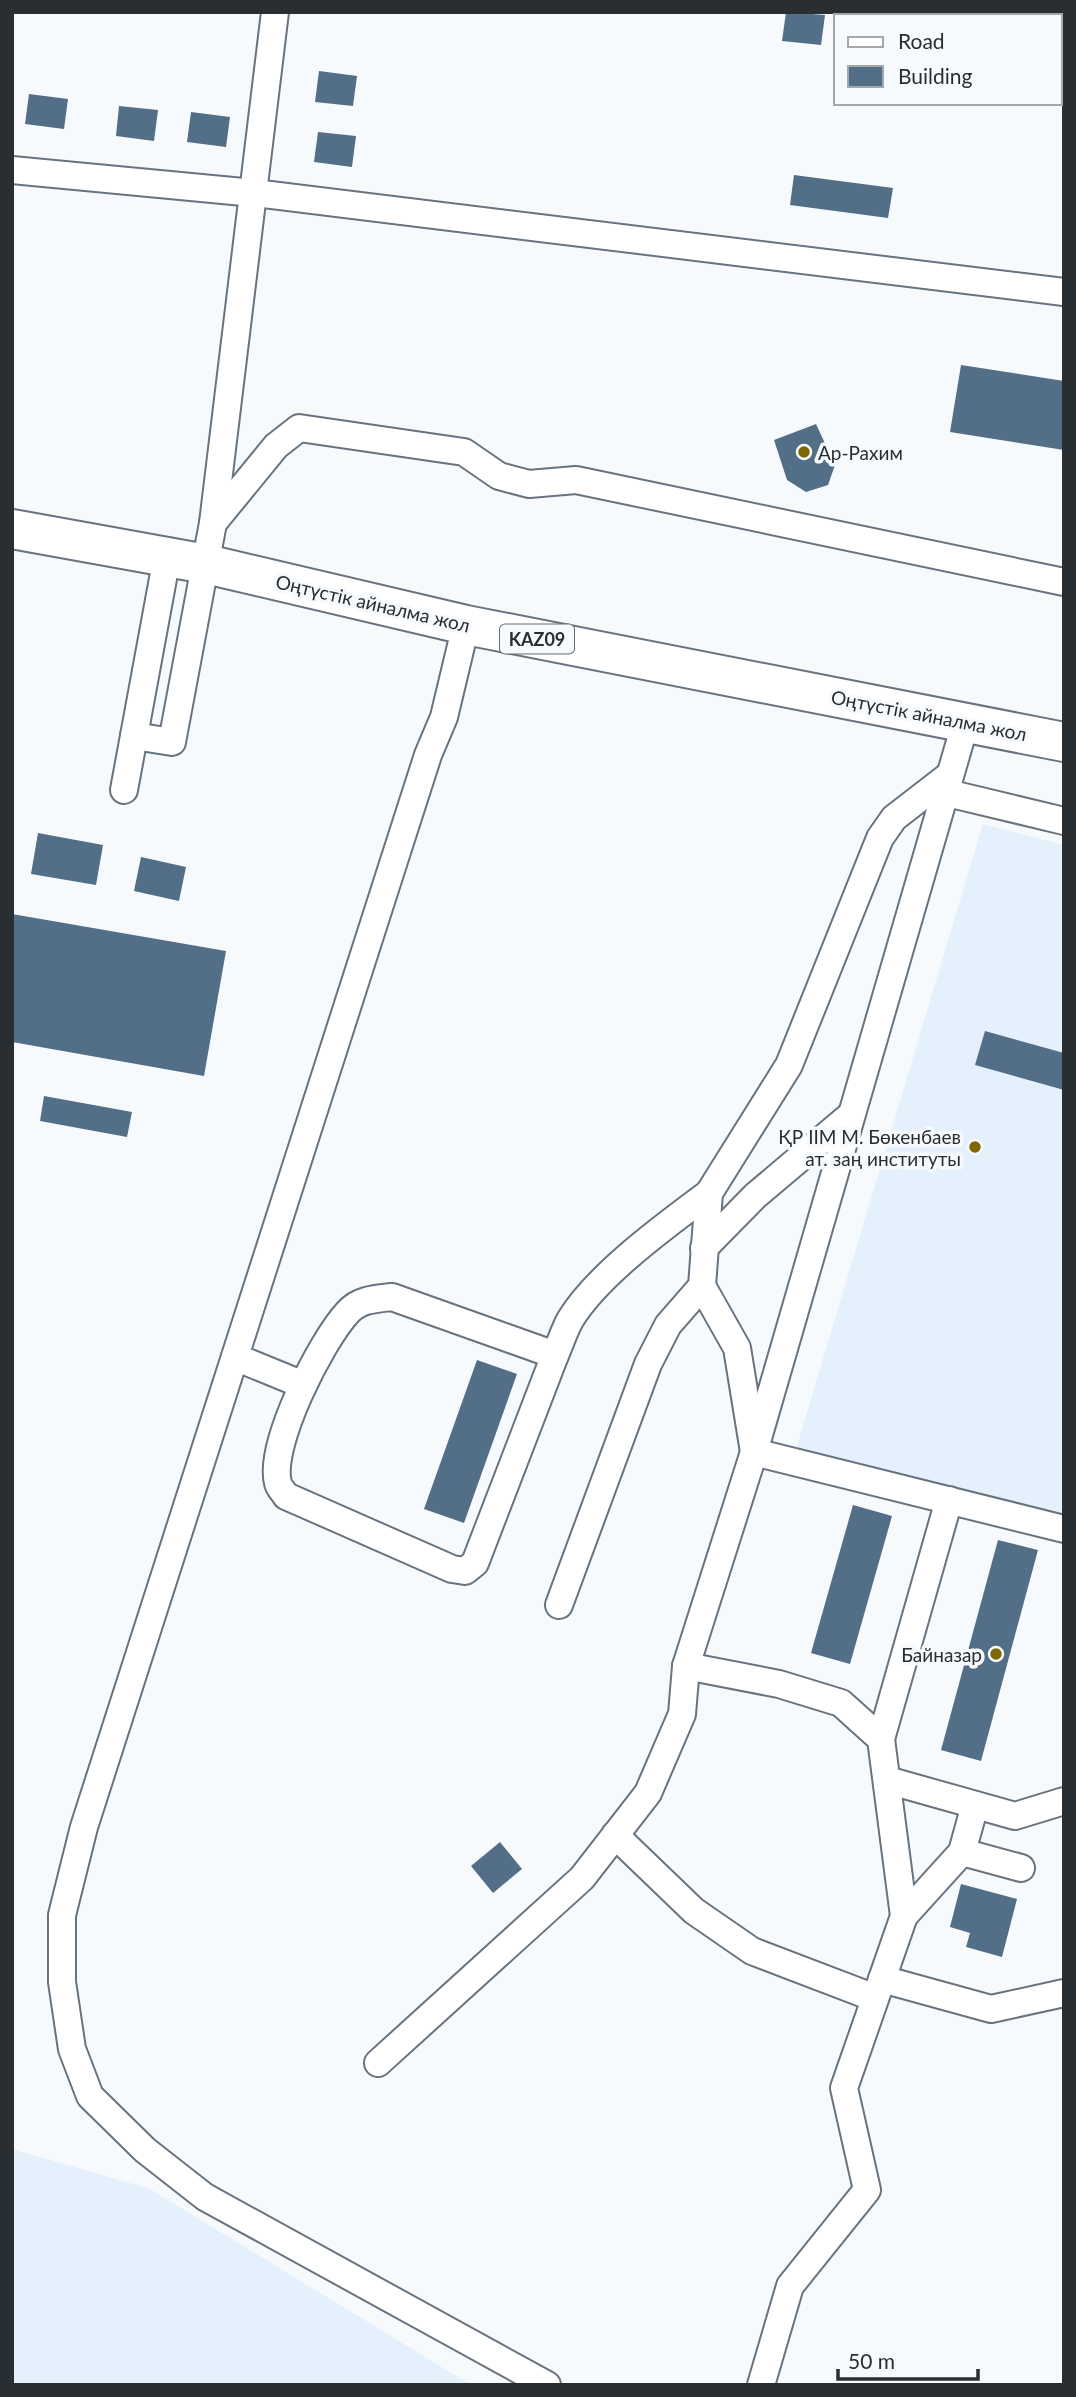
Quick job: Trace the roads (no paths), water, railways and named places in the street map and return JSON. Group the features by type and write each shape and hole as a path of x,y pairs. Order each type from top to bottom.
{"highway":[{"name":"Оңтүстік айналма жол","path":"12,529 206,565 466,625 1064,742"}],"street":[{"path":"134,736 172,742 213,523 275,12"},
{"path":"12,170 254,193 1064,292"},
{"path":"213,523 276,446 299,428 464,452 499,476 529,484 576,481 1064,582"},
{"path":"124,790 167,557"},
{"path":"466,625 444,717 428,755 84,1827 62,1915 62,1982 72,2049 90,2096 145,2150 205,2197 547,2385"},
{"path":"378,2063 582,1878 648,1793 682,1713 686,1666 754,1452 945,785 966,721"},
{"path":"555,1355 392,1297 366,1300 348,1312 301,1384 277,1464 278,1485 286,1496 452,1569 465,1571 475,1563 570,1319 621,1264 709,1193 789,1065 880,838 894,818 945,785 1064,821"},
{"path":"704,1248 755,1196 850,1115"},
{"path":"709,1193 702,1286 737,1348 754,1452"},
{"path":"559,1605 648,1364 668,1325 702,1286"},
{"path":"235,1357 301,1384"},
{"path":"754,1452 1064,1529"},
{"path":"904,1916 881,1739 949,1500"},
{"path":"686,1666 779,1684 841,1703 881,1739"},
{"path":"887,1780 1015,1816 1064,1801"},
{"path":"761,2385 790,2286 867,2190 844,2088 904,1916 962,1852 975,1805"},
{"path":"615,1835 694,1911 752,1951 879,1988 991,2009 1064,1993"},
{"path":"962,1852 1021,1868"}],"place":[{"name":"Ар-Рахим","path":"804,452"},
{"name":"ҚР ІІМ М. Бөкенбаев ат. заң институты","path":"975,1147"},
{"name":"Байназар","path":"996,1654"}]}
